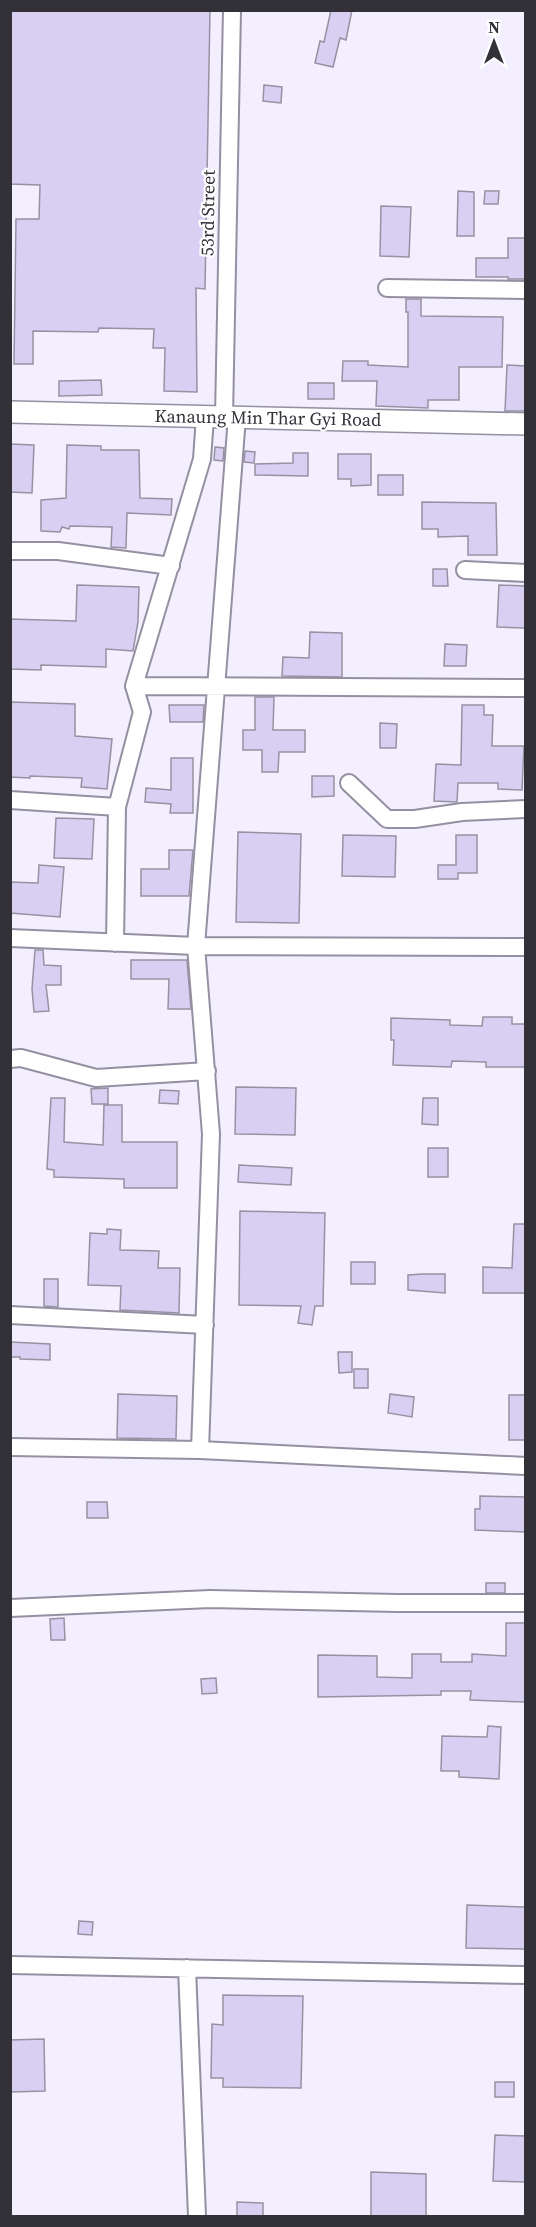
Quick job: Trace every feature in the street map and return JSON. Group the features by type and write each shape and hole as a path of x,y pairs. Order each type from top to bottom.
{"street":[{"name":"53rd Street","path":"222,417 232,10"},
{"path":"387,288 525,290"},
{"name":"Kanaung Min Thar Gyi Road","path":"10,412 525,424"},
{"path":"116,943 117,807 142,712 134,686 202,459 222,417"},
{"path":"200,1450 211,1134 196,946 216,686 222,417"},
{"path":"10,551 58,551 171,566"},
{"path":"465,570 525,573"},
{"path":"134,686 525,688"},
{"path":"349,783 387,819 415,819 462,812 525,809"},
{"path":"10,800 117,807"},
{"path":"10,938 196,946 525,947"},
{"path":"10,1059 21,1058 96,1078 207,1071"},
{"path":"10,1315 205,1325"},
{"path":"10,1447 200,1450 525,1466"},
{"path":"10,1608 210,1599 525,1603"},
{"path":"10,1965 525,1975"},
{"path":"188,1968 197,2217"}],"building":[{"path":"10,10 210,10 205,289 196,288 197,392 164,391 165,348 153,348 154,329 99,328 98,332 33,331 33,364 14,364 16,219 39,219 40,185 10,184"},
{"path":"331,10 352,10 346,40 340,38 333,67 315,63 320,41 324,42"},
{"path":"264,85 282,87 281,103 263,101"},
{"path":"458,191 474,192 474,236 457,236"},
{"path":"485,191 499,191 498,204 484,204"},
{"path":"381,206 411,207 409,257 380,256"},
{"path":"508,238 525,238 525,279 476,277 476,258 508,258"},
{"path":"406,299 421,299 421,316 503,317 502,367 459,367 459,400 428,400 428,408 376,406 377,381 342,381 343,361 368,361 368,365 408,367"},
{"path":"507,365 525,366 525,411 505,411"},
{"path":"101,380 102,395 59,396 59,381"},
{"path":"308,383 334,383 334,399 308,399"},
{"path":"10,444 34,445 32,493 10,492"},
{"path":"67,445 101,446 101,450 139,450 140,498 172,499 171,515 127,513 126,548 111,547 112,527 70,526 69,529 62,527 60,532 41,531 41,500 66,498"},
{"path":"215,447 224,448 223,461 214,460"},
{"path":"245,451 255,452 254,463 244,462"},
{"path":"293,453 308,453 308,476 255,475 255,464 293,463"},
{"path":"338,454 371,454 371,485 351,486 351,479 338,479"},
{"path":"378,475 403,475 403,495 378,495"},
{"path":"422,502 496,503 497,555 468,555 468,536 438,537 438,529 422,529"},
{"path":"433,569 447,569 448,586 433,586"},
{"path":"77,585 139,587 138,622 133,651 106,649 106,667 41,665 41,670 10,669 10,619 76,621"},
{"path":"499,585 525,586 525,628 497,627"},
{"path":"310,632 342,633 342,677 282,676 283,657 309,658"},
{"path":"445,644 467,645 466,666 444,666"},
{"path":"255,697 274,697 273,730 305,730 305,752 279,752 278,772 262,772 262,750 243,750 243,730 255,730"},
{"path":"10,702 75,704 75,736 112,739 107,789 81,787 82,778 10,777"},
{"path":"169,705 204,705 203,722 170,722"},
{"path":"462,705 484,705 484,715 493,715 492,746 524,746 522,790 498,789 498,783 458,783 457,802 434,801 436,764 461,765"},
{"path":"380,723 397,724 396,748 380,748"},
{"path":"171,758 193,758 193,813 170,813 171,804 145,802 146,788 171,790"},
{"path":"312,776 334,776 334,796 312,797"},
{"path":"56,818 94,819 92,859 54,858"},
{"path":"238,832 301,834 299,923 236,922"},
{"path":"343,835 396,836 395,877 342,876"},
{"path":"456,835 477,835 477,873 458,873 458,879 438,879 438,865 456,865"},
{"path":"169,850 193,850 189,896 141,896 141,869 169,869"},
{"path":"39,865 64,867 60,917 10,913 10,882 38,883"},
{"path":"35,950 43,950 44,965 61,966 61,985 46,985 49,1011 34,1012 32,989"},
{"path":"131,960 187,960 191,1009 168,1009 169,979 131,979"},
{"path":"483,1017 512,1017 512,1024 525,1024 525,1067 486,1067 486,1062 452,1061 451,1067 393,1065 394,1040 391,1040 391,1018 450,1020 450,1025 482,1026"},
{"path":"236,1087 296,1088 295,1135 235,1134"},
{"path":"108,1088 108,1104 92,1104 91,1089"},
{"path":"160,1090 179,1091 178,1104 159,1103"},
{"path":"51,1098 65,1098 64,1142 103,1145 104,1105 122,1105 122,1142 177,1142 177,1188 124,1188 124,1179 54,1177 54,1170 47,1169"},
{"path":"423,1098 438,1098 438,1125 422,1124"},
{"path":"428,1148 448,1148 448,1177 428,1177"},
{"path":"239,1165 292,1168 291,1185 238,1182"},
{"path":"240,1211 325,1213 323,1306 315,1306 312,1325 298,1323 301,1306 239,1305"},
{"path":"514,1224 525,1224 525,1293 483,1293 483,1267 512,1268"},
{"path":"107,1229 121,1230 120,1250 159,1251 158,1268 180,1268 179,1313 120,1310 121,1286 88,1285 90,1233 107,1234"},
{"path":"351,1262 375,1262 375,1284 351,1284"},
{"path":"445,1274 445,1293 408,1290 408,1275"},
{"path":"44,1279 58,1279 58,1307 44,1306"},
{"path":"10,1342 50,1344 50,1360 10,1357"},
{"path":"338,1352 352,1352 352,1372 339,1373"},
{"path":"354,1369 368,1369 368,1388 354,1388"},
{"path":"118,1394 177,1396 176,1439 117,1438"},
{"path":"390,1394 414,1397 412,1417 388,1413"},
{"path":"509,1395 525,1395 525,1440 509,1440"},
{"path":"480,1496 525,1497 525,1532 475,1530 475,1509 480,1509"},
{"path":"87,1502 107,1502 108,1518 87,1518"},
{"path":"486,1583 505,1583 505,1593 486,1593"},
{"path":"64,1618 65,1640 51,1640 50,1619"},
{"path":"506,1623 525,1623 525,1702 470,1700 471,1691 441,1691 441,1695 318,1697 318,1655 377,1656 377,1677 412,1678 412,1654 441,1654 441,1662 472,1662 472,1654 506,1656"},
{"path":"216,1678 217,1693 202,1694 201,1679"},
{"path":"488,1726 501,1727 499,1779 459,1777 459,1771 441,1771 442,1736 487,1737"},
{"path":"467,1905 525,1907 525,1949 466,1948"},
{"path":"79,1921 93,1922 92,1935 78,1934"},
{"path":"223,1995 303,1996 301,2088 223,2087 223,2078 211,2078 212,2024 223,2025"},
{"path":"44,2039 45,2091 10,2092 10,2040"},
{"path":"495,2082 514,2082 514,2097 495,2097"},
{"path":"495,2135 525,2136 525,2182 493,2181"},
{"path":"371,2172 426,2174 426,2217 371,2217"},
{"path":"237,2202 263,2203 263,2217 237,2217"}]}
